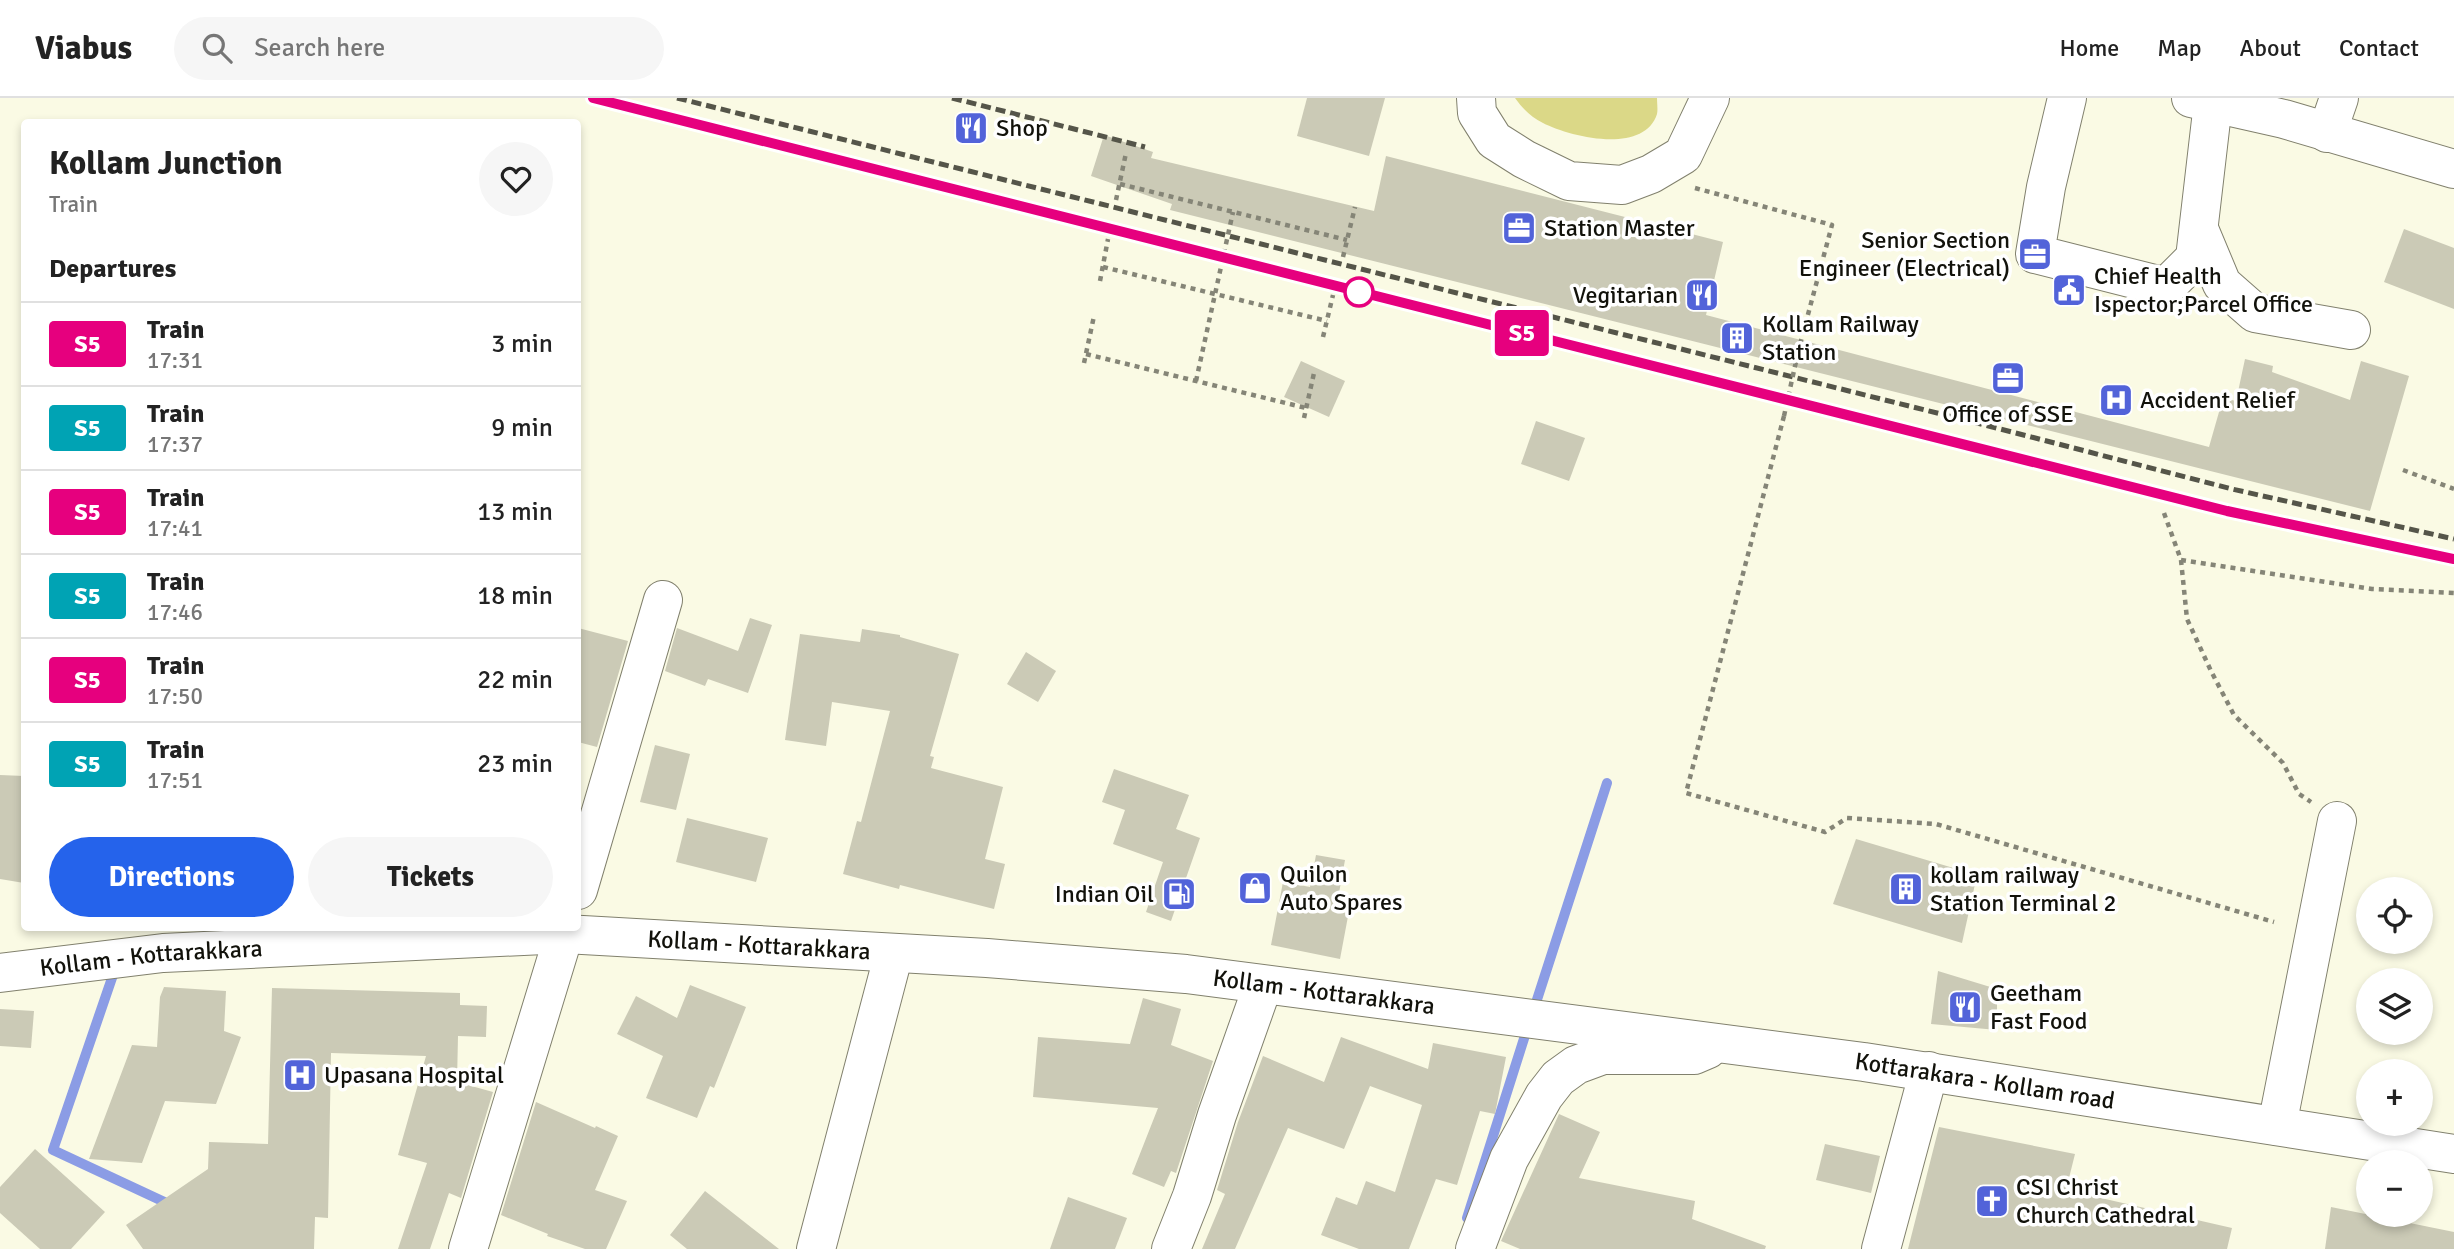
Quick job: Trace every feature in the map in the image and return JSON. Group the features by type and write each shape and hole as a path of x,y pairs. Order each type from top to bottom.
{"main road":[{"path":"1476,98 1477,113 1494,140 1549,174 1569,181 1622,185 1651,174 1683,155 1710,98"},
{"path":"2067,98 2046,187 2035,254 2166,288 2195,258 2199,229 2202,101 2284,120 2333,115 2454,169"},
{"path":"2199,229 2221,284 2255,313 2351,330"},
{"path":"581,880 663,600"},
{"path":"2277,1126 2337,821"},
{"path":"468,1249 566,931"},
{"name":"Kollam - Kottarakkara","path":"0,973 163,953 566,931 1186,974 1530,1020"},
{"path":"816,1249 894,953"},
{"path":"1171,1249 1192,1196 1217,1115 1263,985"},
{"name":"Kottarakara - Kollam road","path":"1530,1020 1928,1071 2454,1154"},
{"path":"1475,1249 1509,1159 1544,1096 1558,1078 1576,1065 1603,1055 1694,1055 1719,1044"},
{"path":"1881,1249 1928,1071"}],"path":[{"path":"1116,200 1126,153"},
{"path":"1651,174 1832,225 1686,793 1825,832 1847,818 1936,824 2274,922"},
{"path":"1119,184 1347,240"},
{"path":"1343,257 1355,207"},
{"path":"1196,381 1233,212"},
{"path":"1100,281 1108,239"},
{"path":"1103,267 1327,321"},
{"path":"1323,337 1333,295"},
{"path":"1084,363 1094,316"},
{"path":"1086,354 1306,408"},
{"path":"1304,418 1314,373"},
{"path":"2403,470 2454,489"},
{"path":"2164,513 2180,560 2187,619 2231,709 2242,724 2284,763 2299,794 2337,821"},
{"path":"2180,560 2372,589 2454,593"}],"shaded area":[{"path":"1515,98 1657,98 1657,114 1649,127 1638,135 1605,139 1570,133 1543,123 1527,112"}],"building":[{"path":"1307,98 1385,98 1369,156 1297,136"},
{"name":"Kollam Railway Station","path":"1104,135 1153,152 1151,158 1374,211 1386,156 1723,242 1706,315 2209,447 2223,398 2236,401 2245,359 2273,366 2272,372 2350,400 2361,361 2409,376 2370,511 1170,210 1172,204 1091,176"},
{"path":"2404,229 2454,248 2454,309 2384,282"},
{"path":"1301,361 1345,381 1329,417 1284,397"},
{"path":"1536,421 1585,438 1569,481 1521,464"},
{"path":"750,618 772,625 748,693 708,679 705,686 665,671 677,628 738,651"},
{"path":"581,629 628,641 597,747 581,743"},
{"path":"862,629 900,635 959,654 930,756 934,757 931,768 1003,787 985,859 1005,864 994,909 900,885 899,889 843,874 857,821 861,822 890,711 832,702 826,746 785,740 800,634 860,642"},
{"path":"1026,652 1056,671 1038,702 1007,684"},
{"path":"655,745 690,754 676,810 640,802"},
{"path":"1114,769 1189,795 1176,829 1200,838 1171,921 1146,912 1163,862 1113,844 1125,810 1102,802"},
{"path":"0,775 21,776 21,882 0,879"},
{"path":"687,818 768,838 756,882 676,862"},
{"name":"kollam railway Station Terminal 2","path":"1856,839 1977,875 1962,943 1833,904"},
{"path":"1316,855 1345,860 1339,893 1352,895 1340,959 1271,945 1283,882 1310,887"},
{"name":"Geetham Fast Food","path":"1938,971 1997,989 1997,1030 1931,1024"},
{"path":"690,985 746,1007 714,1088 710,1086 697,1118 646,1098 663,1056 617,1034 636,996 677,1018"},
{"path":"164,987 226,991 224,1031 241,1037 216,1104 165,1101 142,1163 89,1159 132,1045 157,1047 160,997"},
{"path":"272,988 460,993 460,1005 487,1006 486,1037 458,1036 457,1082 493,1092 461,1198 449,1193 430,1249 398,1249 427,1163 398,1155 426,1056 331,1053 328,1218 315,1217 314,1249 143,1249 126,1225 208,1169 209,1142 268,1144"},
{"path":"1143,998 1181,1009 1171,1045 1213,1061 1176,1173 1171,1171 1164,1187 1132,1174 1158,1108 1033,1097 1038,1037 1130,1044"},
{"path":"0,1009 34,1011 31,1048 0,1046"},
{"path":"1341,1037 1428,1069 1433,1043 1506,1057 1495,1114 1480,1111 1457,1185 1436,1179 1409,1249 1359,1249 1321,1235 1336,1197 1357,1205 1366,1181 1395,1192 1422,1105 1370,1086 1344,1149 1288,1128 1235,1249 1202,1249 1225,1194 1217,1190 1238,1122 1263,1056 1324,1082"},
{"path":"536,1102 618,1136 595,1190 627,1201 606,1249 585,1249 547,1236 548,1234 501,1215"},
{"path":"1559,1114 1600,1132 1579,1178 1695,1201 1692,1219 1766,1246 1765,1249 1520,1249 1501,1241"},
{"name":"CSI Christ Church Cathedral","path":"1939,1127 2075,1154 2066,1190 2232,1228 2227,1249 1908,1249"},
{"path":"1825,1144 1880,1156 1871,1193 1816,1180"},
{"path":"35,1149 105,1212 71,1249 40,1249 0,1213 0,1187"},
{"path":"705,1191 779,1249 687,1249 670,1235"},
{"path":"1068,1197 1127,1218 1115,1249 1050,1249"},
{"path":"2331,1207 2356,1212 2356,1227 2429,1227 2454,1232 2454,1249 2325,1249"}],"waterway":[{"path":"1533,1012 1607,783"},
{"path":"113,975 53,1150 173,1206"},
{"path":"1467,1218 1528,1026"}],"railway":[{"path":"593,98 2227,511 2454,559"},
{"path":"677,98 2232,489 2454,539"},
{"path":"952,98 1145,147"}],"train":[{"name":"S5","path":"593,98 2227,511 2454,559"}],"place":[{"name":"Shop","path":"971,128"},
{"name":"Station Master","path":"1519,228"},
{"name":"Senior Section Engineer (Electrical)","path":"2035,254"},
{"name":"Chief Health Ispector;Parcel Office","path":"2069,290"},
{"name":"Vegitarian","path":"1702,295"},
{"name":"Kollam Railway Station","path":"1737,338"},
{"name":"Office of SSE","path":"2008,378"},
{"name":"Accident Relief","path":"2116,400"},
{"name":"Quilon Auto Spares","path":"1255,888"},
{"name":"kollam railway Station Terminal 2","path":"1906,889"},
{"name":"Indian Oil","path":"1179,894"},
{"name":"Geetham Fast Food","path":"1965,1007"},
{"name":"Upasana Hospital","path":"300,1075"},
{"name":"CSI Christ Church Cathedral","path":"1992,1201"}]}
